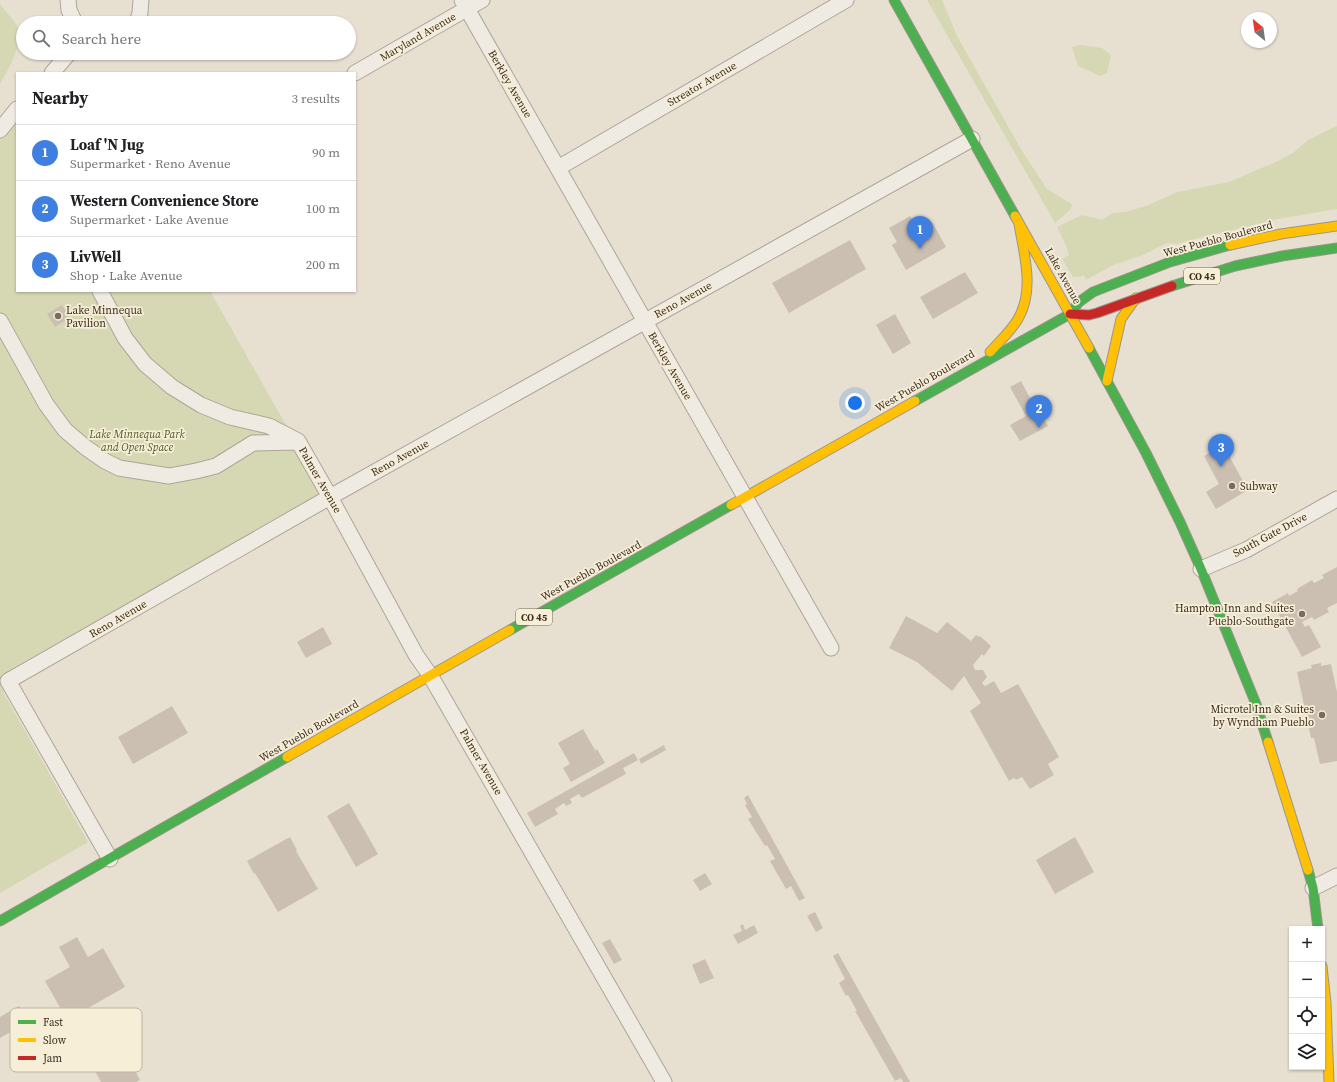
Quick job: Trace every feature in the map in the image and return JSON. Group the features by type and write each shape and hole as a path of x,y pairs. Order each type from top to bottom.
{"main road":[{"name":"Lake Avenue","path":"894,0 1107,381 1146,453 1180,522 1201,569 1256,704 1313,888"},
{"path":"978,365 1014,324 1024,308 1026,280 1020,224"},
{"name":"West Pueblo Boulevard","path":"0,921 430,675 1070,314 1080,300 1086,296 1128,278 1182,259 1253,240 1299,231 1337,226"},
{"name":"West Pueblo Boulevard","path":"1070,314 1082,315 1097,313 1188,280 1235,266 1282,256 1337,248"},
{"path":"1107,381 1121,319 1136,298"},
{"path":"1313,888 1318,926"},
{"path":"1325,994 1329,1082"}],"street":[{"path":"68,0 69,10 72,16"},
{"path":"139,16 141,0"},
{"name":"Maryland Avenue","path":"356,72 464,4 482,0"},
{"name":"Streator Avenue","path":"558,168 846,0"},
{"name":"Berkley Avenue","path":"464,4 831,648"},
{"path":"46,72 55,60"},
{"path":"53,72 63,60"},
{"path":"0,130 16,110"},
{"name":"Reno Avenue","path":"110,859 8,681 330,497 972,139"},
{"name":"Palmer Avenue","path":"101,292 125,338 145,364 172,387 201,405 230,417 269,426 298,442 330,497 416,655 430,675 664,1082"},
{"name":"Palmer Avenue","path":"0,321 46,404 65,430 85,447 105,461 119,468 169,476 216,466 253,443 298,442"},
{"name":"South Gate Drive","path":"1201,569 1246,550 1337,499"},
{"path":"1313,888 1337,876"}],"green space":[{"path":"927,0 942,0 957,36 1022,151 1047,189 1072,204 1071,209 1055,223"},
{"path":"0,4 16,24 16,51 0,84"},
{"path":"1080,45 1102,48 1111,55 1107,73 1100,76 1078,66 1072,47"},
{"name":"Lake Minnequa Park and Open Space","path":"16,124 16,292 211,292 325,494 285,514 9,670 3,692 88,842 0,893 0,138"},
{"path":"1337,126 1337,209 1278,219 1178,244 1167,243 1143,255 1113,265 1086,280 1084,275 1080,277 1073,277 1062,259 1069,255 1057,227 1082,215 1102,220 1113,213 1125,212 1146,206 1178,192 1229,182 1278,161 1293,153 1308,140"}],"building":[{"path":"910,216 918,230 932,222 946,247 906,270 892,245 897,242 889,228"},
{"path":"850,240 866,269 789,313 772,283"},
{"path":"965,272 978,293 933,319 920,297"},
{"name":"Lake Minnequa Pavilion","path":"62,305 69,318 55,327 47,314"},
{"path":"895,314 911,343 893,354 876,325"},
{"path":"1021,381 1036,410 1038,409 1048,426 1020,441 1010,425 1026,416 1010,387"},
{"path":"1223,445 1248,490 1216,509 1206,492 1219,484 1204,456"},
{"name":"Hampton Inn and Suites Pueblo-Southgate","path":"1337,567 1337,603 1327,608 1329,612 1314,620 1312,617 1302,622 1305,627 1309,625 1321,647 1302,657 1272,602 1288,593 1289,596 1312,580 1314,583 1324,578 1322,575"},
{"path":"906,616 937,633 947,622 971,641 976,635 979,637 980,636 991,646 984,656 982,654 973,665 975,670 983,670 987,677 982,683 985,686 994,681 1001,693 1018,684 1059,757 1048,764 1054,775 1030,789 1022,777 1016,780 1014,778 1009,781 970,711 981,703 964,676 952,691 917,662 889,648"},
{"path":"323,627 332,644 306,658 297,642"},
{"name":"Microtel Inn & Suites by Wyndham Pueblo","path":"1321,663 1321,666 1331,664 1337,692 1337,761 1320,764 1314,738 1311,738 1297,672 1312,668 1311,665"},
{"path":"172,706 188,733 133,764 118,737"},
{"path":"583,729 595,750 597,749 605,763 571,782 563,768 570,764 558,743"},
{"path":"664,745 666,750 641,764 639,759"},
{"path":"634,753 638,760 623,768 626,774 582,798 579,794 570,799 572,803 566,806 564,803 555,809 558,814 535,827 527,813"},
{"path":"748,795 805,898 799,901 791,886 786,889 770,861 775,859 767,845 765,846 748,819 752,817 745,805 747,804 744,798"},
{"path":"349,803 378,854 356,867 327,816"},
{"path":"290,837 297,850 296,851 318,889 278,912 247,861"},
{"path":"1075,837 1094,872 1055,894 1036,860"},
{"path":"705,873 712,884 700,891 693,880"},
{"path":"815,912 823,928 816,932 807,916"},
{"path":"743,924 745,930 754,925 758,933 738,944 733,935 742,931 740,926"},
{"path":"77,937 88,957 103,948 125,987 88,1008 60,1008 45,981 70,967 59,947"},
{"path":"610,939 622,960 614,964 602,943"},
{"path":"838,953 910,1082 903,1082 901,1078 895,1081 855,1011 857,1011 848,995 846,996 839,983 845,979 833,956"},
{"path":"705,959 714,978 700,984 692,965"},
{"path":"10,1011 10,1032 0,1038 0,1017"},
{"path":"95,1072 136,1072 140,1080 136,1082 101,1082"}],"traffic: fast":[{"path":"894,0 1015,216"},
{"path":"915,401 1070,314 1079,302 1093,292 1170,262 1230,245"},
{"path":"1172,286 1235,266 1282,256 1337,248"},
{"path":"1089,348 1146,453 1180,522 1201,569 1256,704 1268,742"},
{"path":"510,630 731,505"},
{"path":"0,921 287,757"},
{"path":"1308,870 1313,888 1318,926"}],"traffic: slow":[{"path":"1015,216 1089,348"},
{"path":"990,352 1018,319 1026,296 1027,272 1019,224"},
{"path":"1230,245 1281,234 1337,226"},
{"path":"1107,381 1121,319 1136,298"},
{"path":"731,505 915,401"},
{"path":"287,757 510,630"},
{"path":"1268,742 1308,870"},
{"path":"1325,994 1329,1082"}],"traffic: jam":[{"path":"1070,314 1089,315 1097,313 1172,286"}],"place":[{"name":"Loaf 'N Jug","path":"920,249"},
{"name":"Lake Minnequa Pavilion","path":"58,316"},
{"name":"Western Convenience Store","path":"1039,428"},
{"name":"LivWell","path":"1221,467"},
{"name":"Subway","path":"1232,486"},
{"name":"Hampton Inn and Suites Pueblo-Southgate","path":"1302,614"},
{"name":"Microtel Inn & Suites by Wyndham Pueblo","path":"1322,715"}]}
